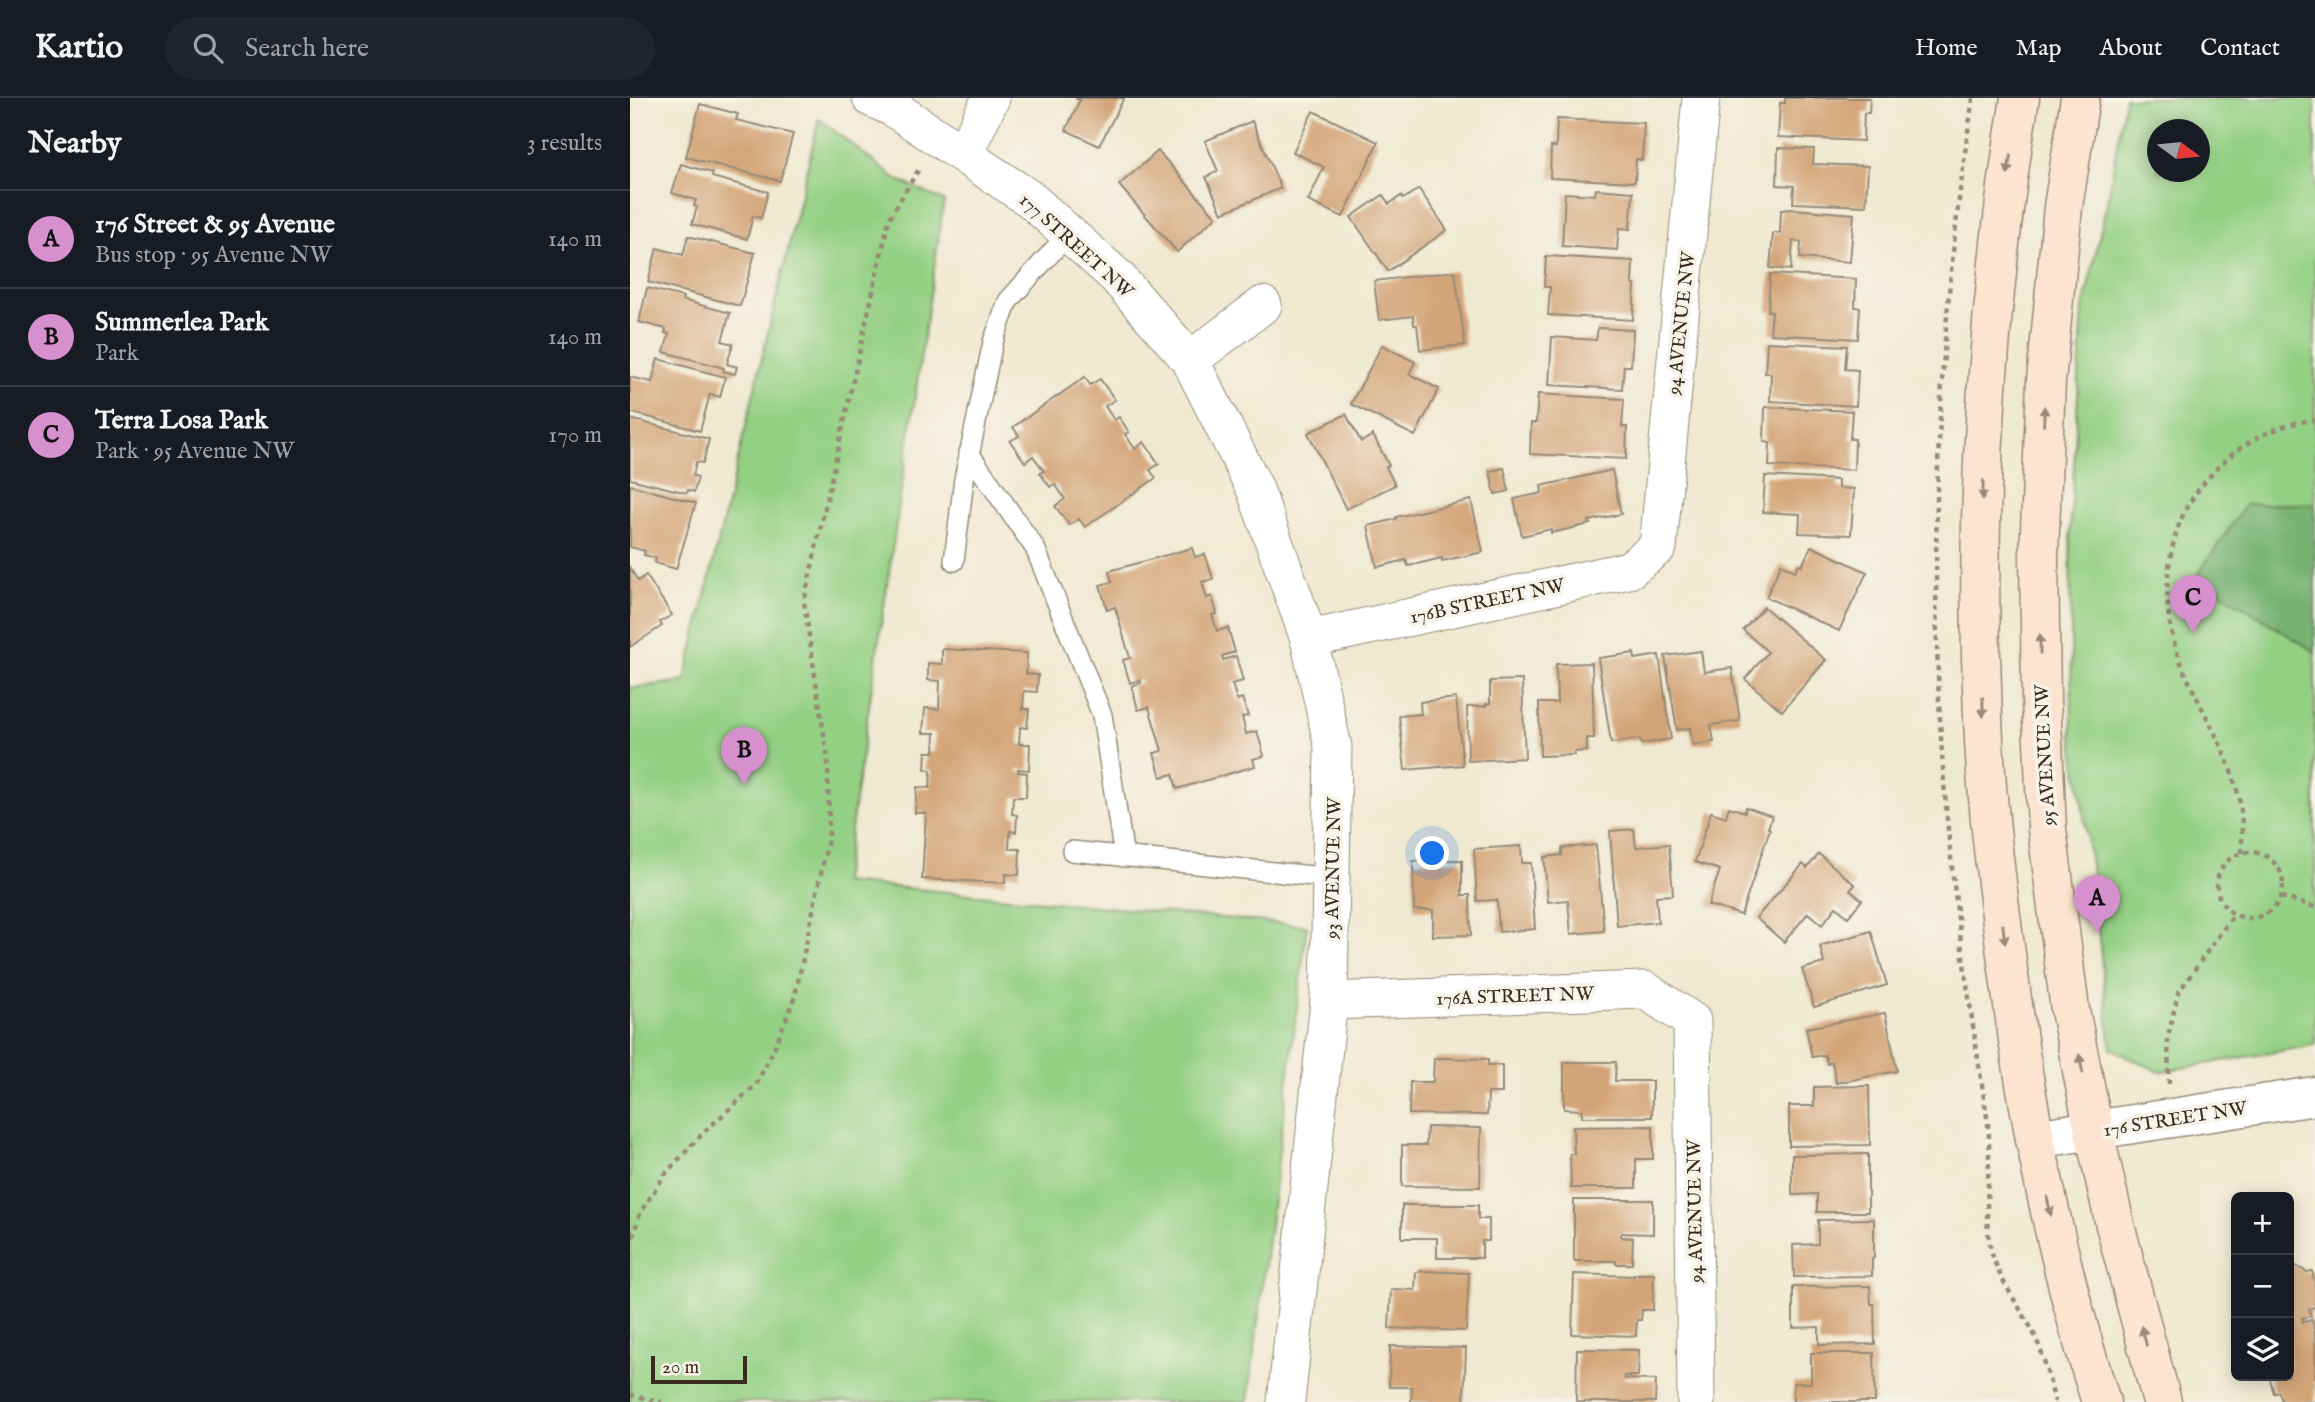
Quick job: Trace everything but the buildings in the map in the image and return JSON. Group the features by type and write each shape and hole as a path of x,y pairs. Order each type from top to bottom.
{"main road":[{"path":"2020,98 2004,195 1986,383 1981,541 1983,719 1994,863 2021,1068 2053,1227 2101,1402"},
{"name":"95 AVENUE NW","path":"2080,98 2063,207 2046,381 2039,555 2041,686 2048,828 2070,1010 2094,1131 2115,1225 2162,1402"}],"street":[{"name":"177 STREET NW","path":"871,98 893,108 1030,199 1116,276 1190,360"},
{"path":"951,145 991,98"},
{"name":"94 AVENUE NW","path":"1658,547 1702,98"},
{"path":"1190,360 1263,305"},
{"name":"93 AVENUE NW","path":"1190,360 1255,489 1309,639 1333,747 1329,1001 1286,1402"},
{"name":"176B STREET NW","path":"1309,639 1629,570 1658,547"},
{"name":"176A STREET NW","path":"1329,1001 1645,990 1692,1021"},
{"name":"94 AVENUE NW","path":"1692,1021 1696,1402"},
{"name":"176 STREET NW","path":"2035,1139 2315,1096"}],"lane":[{"path":"954,561 970,453 993,342 1008,301 1069,233"},
{"path":"970,453 1035,548 1102,715 1124,857"},
{"path":"1072,851 1332,878"}],"path":[{"path":"630,1247 640,1213 666,1173 704,1132 756,1085 795,996 829,835 828,762 804,602 889,219 951,145"},
{"path":"2242,853 2241,807 2237,788 2218,741 2180,664 2166,605 2167,579 2180,518 2194,493 2215,469 2238,449 2266,434 2296,422 2315,420"},
{"path":"2242,853 2257,853 2268,857 2276,865 2283,886 2281,897 2276,906 2258,918 2247,919 2234,915 2221,902 2217,892 2220,871 2226,862 2242,853"},
{"path":"2281,897 2315,908"},
{"path":"2171,1119 2168,1037 2178,993 2234,915"},
{"path":"630,1395 662,1402"}],"green space":[{"path":"2125,98 2315,98 2315,1045 2159,1072 2111,1048 2091,865 2072,734 2070,531 2083,309 2109,193"},
{"path":"819,119 896,179 944,201 843,882 1307,926 1248,1402 630,1402 630,688 685,681"},
{"path":"2246,504 2315,504 2315,652 2196,577"}],"place":[{"name":"Terra Losa Park","path":"2193,633"},
{"name":"Summerlea Park","path":"744,785"},
{"name":"176 Street & 95 Avenue","path":"2097,933"}]}
